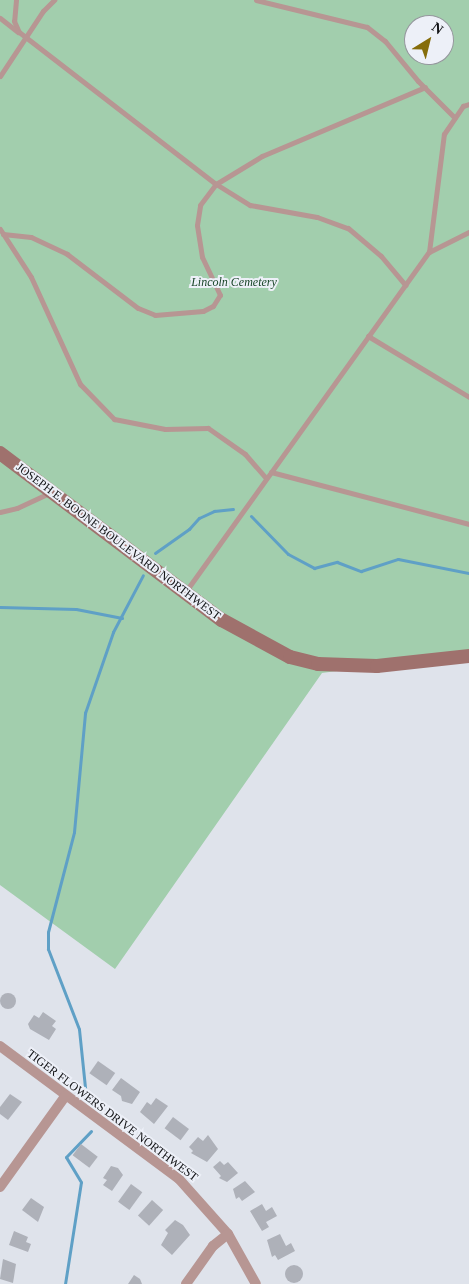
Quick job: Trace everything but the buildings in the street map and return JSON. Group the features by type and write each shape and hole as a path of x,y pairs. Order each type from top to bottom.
{"main road":[{"name":"JOSEPH E. BOONE BOULEVARD NORTHWEST","path":"0,453 184,593 261,644 290,657 318,664 377,666 469,656"}],"street":[{"name":"TIGER FLOWERS DRIVE NORTHWEST","path":"0,1046 179,1179 228,1234 256,1284"},
{"path":"0,1186 66,1095"},
{"path":"186,1284 213,1246 228,1234"}],"lane":[{"path":"16,0 14,21 19,32"},
{"path":"0,76 25,37 54,0"},
{"path":"256,0 366,27 385,40 425,87 455,118"},
{"path":"0,18 216,184 250,205 317,217 348,228 381,256 404,285"},
{"path":"2,232 31,237 67,254 138,308 155,314 203,312 213,306 220,295 202,257 197,225 200,205 216,184 262,156 425,87"},
{"path":"429,252 444,134 463,106 469,104"},
{"path":"2,232 32,277 80,384 114,419 164,429 208,428 244,454 266,478"},
{"path":"184,593 429,252 469,232"},
{"path":"368,336 469,396"},
{"path":"271,472 469,524"},
{"path":"0,512 18,508 50,492"}],"green space":[{"name":"Lincoln Cemetery","path":"0,0 469,0 469,653 322,673 115,969 0,885"}],"waterway":[{"path":"155,553 189,529 199,518 214,511 233,509"},
{"path":"251,516 288,554 314,568 337,562 361,571 398,559 469,573"},
{"path":"86,1097 79,1029 48,949 48,932 74,832 85,713 113,632 143,575"},
{"path":"0,607 76,609 122,618"},
{"path":"65,1284 81,1182 66,1157 91,1131"}]}
